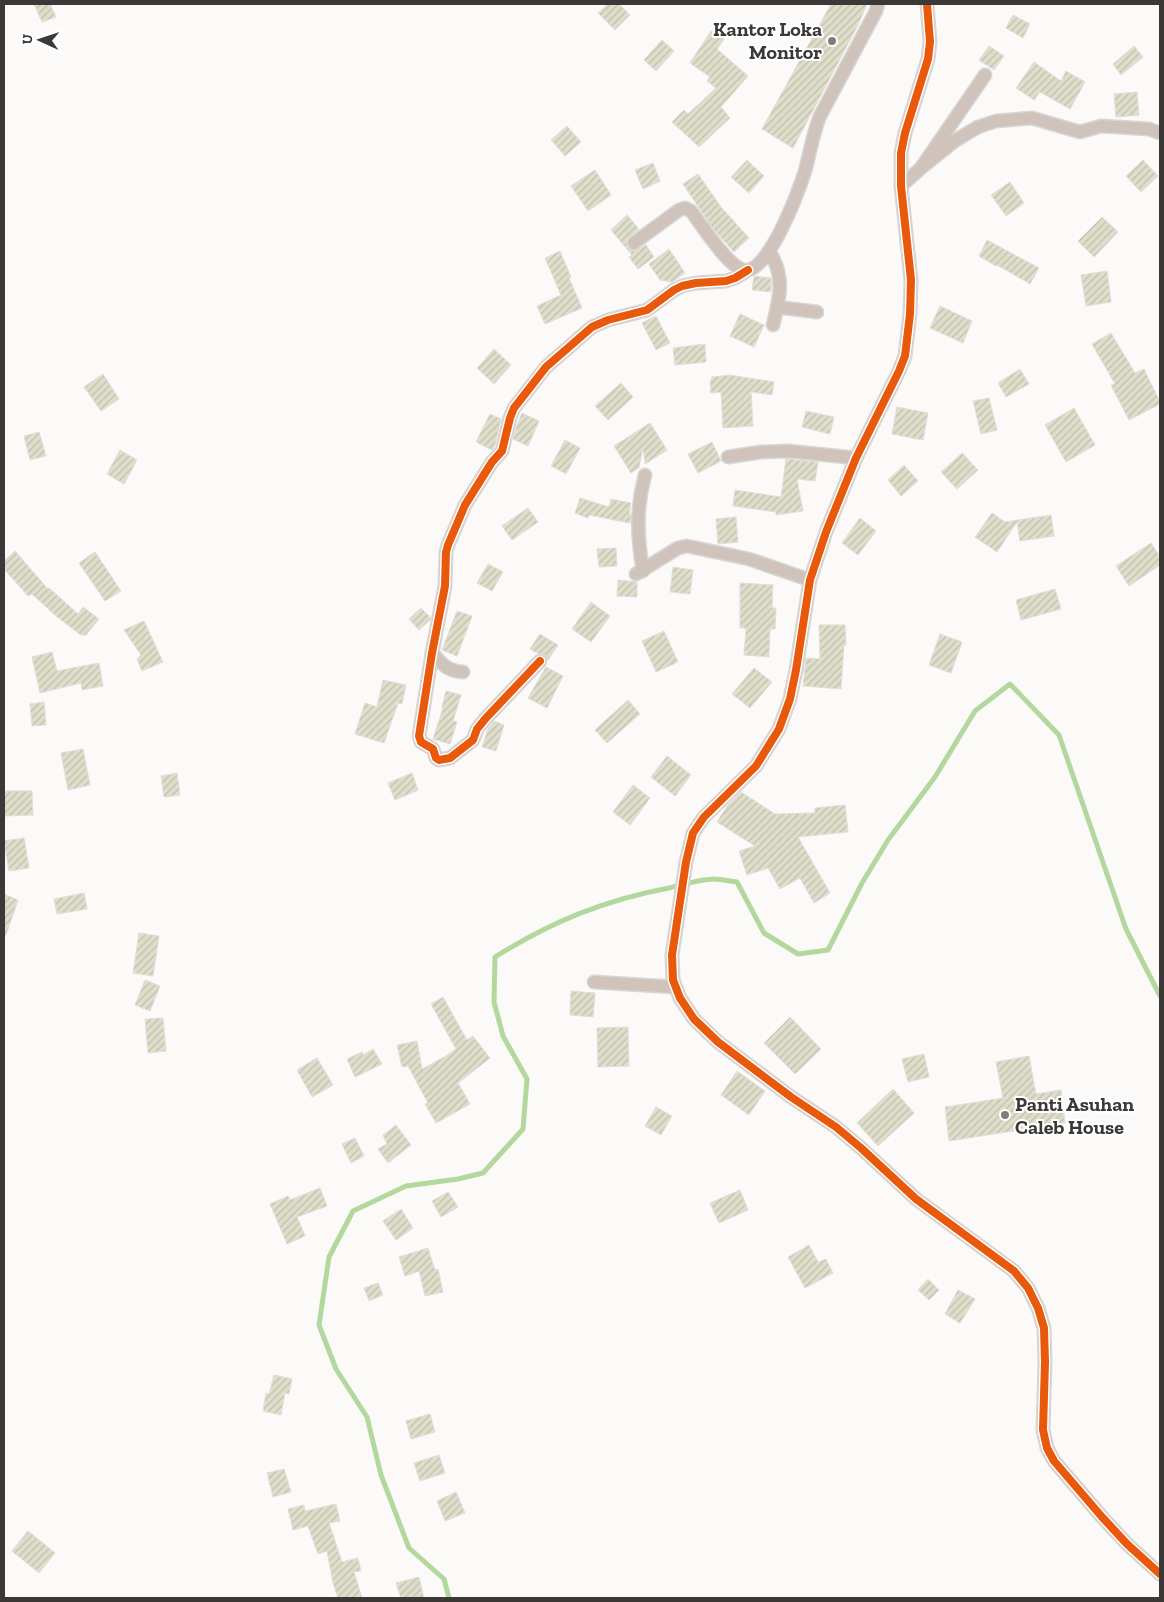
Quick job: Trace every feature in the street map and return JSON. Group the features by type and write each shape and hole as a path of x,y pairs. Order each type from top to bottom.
{"street":[{"path":"540,661 486,718 477,729 473,740 450,758 439,760 436,758 433,749 421,742 419,736 445,586 446,552 465,505 492,462 502,451 514,408 546,367 592,328 608,320 647,310 682,286 726,281 735,278 758,265 770,253 794,204 820,116 878,4"},
{"path":"927,4 929,50 905,133 902,152 900,186 911,280 907,343 899,372 856,458 826,532 810,580 790,699 778,729 756,766 704,817 693,833 686,862 672,955 673,980 680,998 694,1019 718,1042 790,1097 836,1127 862,1148 916,1199 1014,1270 1028,1288 1038,1308 1044,1328 1043,1430 1047,1448 1054,1461 1102,1517 1127,1544 1160,1574"},
{"path":"921,168 985,74"},
{"path":"900,186 956,140 978,127 996,121 1032,118 1080,132 1101,126 1149,130 1160,133"},
{"path":"634,243 679,210 685,208 691,211 722,253 736,266 743,270 748,270"},
{"path":"770,253 776,263 780,276 777,307 773,324"},
{"path":"777,307 817,312"},
{"path":"728,457 762,452 788,451 856,458"},
{"path":"645,475 639,495 637,517 640,572 678,548 687,546 749,559 810,580"},
{"path":"432,653 447,668 454,672 463,672"},
{"path":"594,982 676,987"}],"building":[{"path":"34,4 50,4 56,17 42,22"},
{"path":"608,4 619,4 630,15 615,30 598,13"},
{"path":"831,4 867,4 858,25 793,148 762,129"},
{"path":"1013,15 1030,24 1023,38 1006,28"},
{"path":"711,31 724,39 717,49 748,76 721,107 730,118 699,147 672,122 684,110 688,114 716,88 707,81 710,77 690,63"},
{"path":"662,40 674,51 656,71 644,60"},
{"path":"989,46 1004,56 994,70 979,60"},
{"path":"1134,46 1143,57 1121,75 1113,64"},
{"path":"1034,62 1061,81 1066,71 1085,82 1070,109 1040,92 1034,100 1016,88"},
{"path":"1137,92 1139,115 1116,117 1114,94"},
{"path":"567,126 581,142 565,156 551,140"},
{"path":"747,160 764,176 749,193 731,177"},
{"path":"1143,160 1158,176 1141,192 1126,176"},
{"path":"653,163 660,181 643,189 635,170"},
{"path":"595,170 611,195 588,211 571,186"},
{"path":"698,174 721,207 749,238 734,252 714,230 683,184"},
{"path":"1010,182 1024,203 1006,216 991,195"},
{"path":"627,215 639,229 627,239 627,247 635,251 646,245 654,257 638,269 629,257 632,255 611,230"},
{"path":"1102,217 1118,232 1094,257 1078,241"},
{"path":"987,240 1039,268 1030,284 979,256"},
{"path":"669,249 685,273 672,282 660,280 649,264"},
{"path":"560,251 582,308 545,324 537,306 561,295 545,258"},
{"path":"1107,271 1111,302 1086,306 1081,275"},
{"path":"754,276 771,278 771,292 752,290"},
{"path":"940,306 972,321 963,343 930,328"},
{"path":"740,314 764,325 754,347 730,336"},
{"path":"656,316 670,343 656,350 642,323"},
{"path":"1111,333 1135,373 1144,369 1160,402 1160,404 1129,420 1111,385 1115,384 1092,344"},
{"path":"705,344 706,362 675,365 673,348"},
{"path":"494,349 511,365 494,384 477,368"},
{"path":"1020,369 1029,384 1006,397 998,383"},
{"path":"103,374 119,399 101,411 84,387"},
{"path":"730,375 774,382 772,395 751,392 753,426 723,428 721,392 711,393 710,383 712,377"},
{"path":"621,383 633,397 608,420 595,406"},
{"path":"989,398 997,430 981,434 973,401"},
{"path":"897,407 928,413 923,440 892,434"},
{"path":"1074,408 1095,445 1066,462 1045,425"},
{"path":"806,411 834,417 830,434 802,427"},
{"path":"522,413 539,421 528,446 513,439"},
{"path":"490,414 501,419 492,450 476,442"},
{"path":"650,423 667,450 645,464 643,447 639,468 631,473 614,446"},
{"path":"39,432 46,456 30,460 24,436"},
{"path":"565,440 580,448 566,474 551,466"},
{"path":"712,442 721,461 698,473 688,454"},
{"path":"120,450 137,460 124,484 107,474"},
{"path":"962,453 978,470 957,489 941,472"},
{"path":"786,459 818,462 815,481 797,479 803,511 776,515 776,512 733,506 735,490 781,497"},
{"path":"904,465 918,481 901,496 888,480"},
{"path":"580,498 609,507 611,499 631,503 630,523 589,515 588,518 575,513"},
{"path":"528,508 538,522 512,540 502,526"},
{"path":"992,513 1005,522 1051,515 1054,536 1020,541 1017,522 997,552 975,537"},
{"path":"736,517 738,542 718,544 716,519"},
{"path":"860,518 876,531 858,555 842,543"},
{"path":"1151,543 1160,557 1160,565 1129,586 1116,566"},
{"path":"616,548 617,566 599,567 597,549"},
{"path":"15,551 48,589 78,614 83,607 99,619 86,635 81,635 32,594 28,596 4,569 4,561"},
{"path":"95,552 121,591 105,601 79,563"},
{"path":"488,564 503,572 492,591 477,583"},
{"path":"673,567 693,570 690,594 670,592"},
{"path":"618,580 637,582 637,597 617,596"},
{"path":"740,583 773,585 772,608 776,608 775,629 770,629 769,657 744,655 746,628 740,628"},
{"path":"1055,589 1061,609 1021,620 1016,600"},
{"path":"591,602 610,616 591,642 572,629"},
{"path":"421,608 431,618 419,630 409,619"},
{"path":"457,611 472,616 457,656 442,650"},
{"path":"144,621 163,662 142,671 137,659 141,655 124,630"},
{"path":"819,625 845,625 846,645 844,645 841,689 803,686 806,658 820,659"},
{"path":"664,631 678,662 656,672 642,641"},
{"path":"540,634 558,645 548,660 545,655 530,649"},
{"path":"940,634 962,642 951,673 929,665"},
{"path":"52,652 57,671 99,663 103,686 82,690 81,683 40,693 32,657"},
{"path":"546,667 563,676 547,708 528,698"},
{"path":"754,668 772,682 750,708 732,694"},
{"path":"383,680 406,685 402,704 398,703 384,743 355,734 365,703 377,707"},
{"path":"446,691 461,695 453,721 457,722 450,744 433,739 443,708"},
{"path":"628,700 640,714 607,743 595,730"},
{"path":"44,702 46,725 32,726 30,704"},
{"path":"494,721 504,725 496,751 482,747 488,729"},
{"path":"83,749 90,785 68,790 61,753"},
{"path":"667,756 691,775 675,796 651,777"},
{"path":"177,773 180,795 164,797 161,776"},
{"path":"412,773 418,790 395,800 388,783"},
{"path":"633,785 650,798 630,825 613,812"},
{"path":"4,791 32,791 33,815 4,816"},
{"path":"741,792 775,814 815,813 815,808 845,805 848,832 798,837 830,893 814,903 800,878 780,889 768,868 747,875 739,851 755,846 717,822 727,806"},
{"path":"24,838 29,868 9,871 4,841"},
{"path":"84,893 87,909 57,914 54,899"},
{"path":"4,894 18,900 6,935 4,935"},
{"path":"139,933 159,936 153,976 133,973"},
{"path":"145,980 160,986 150,1011 135,1005"},
{"path":"571,991 595,993 593,1017 570,1015"},
{"path":"443,997 467,1040 473,1036 490,1058 458,1083 470,1104 436,1123 425,1104 428,1103 408,1066 402,1067 397,1045 417,1041 422,1069 456,1049 431,1004"},
{"path":"790,1017 821,1049 795,1074 764,1043"},
{"path":"163,1018 166,1051 148,1053 145,1019"},
{"path":"628,1027 629,1066 598,1067 597,1028"},
{"path":"373,1049 382,1064 355,1077 347,1059 362,1052 363,1055"},
{"path":"924,1054 929,1077 908,1082 902,1059"},
{"name":"Panti Asuhan Caleb House","path":"1029,1056 1036,1094 1061,1090 1065,1123 949,1141 945,1107 1003,1098 996,1062"},
{"path":"317,1058 333,1085 312,1097 297,1070"},
{"path":"737,1071 765,1091 749,1115 721,1095"},
{"path":"893,1089 914,1113 878,1146 857,1123"},
{"path":"656,1107 672,1116 661,1135 645,1126"},
{"path":"396,1125 411,1145 388,1163 378,1149 387,1144 383,1135"},
{"path":"355,1138 364,1156 351,1163 342,1144"},
{"path":"320,1188 327,1206 297,1217 305,1236 287,1244 270,1204 288,1196 290,1200"},
{"path":"740,1190 748,1210 719,1223 710,1203"},
{"path":"448,1192 458,1207 441,1217 432,1201"},
{"path":"401,1209 413,1228 396,1240 383,1221"},
{"path":"809,1245 818,1262 826,1259 833,1273 805,1288 788,1257"},
{"path":"428,1248 435,1270 438,1269 443,1292 425,1296 419,1271 405,1276 399,1257"},
{"path":"928,1279 939,1290 929,1300 918,1290"},
{"path":"378,1283 383,1295 369,1301 364,1288"},
{"path":"958,1290 975,1299 960,1323 945,1314"},
{"path":"274,1375 292,1379 289,1394 285,1393 281,1415 263,1411 266,1393 269,1394"},
{"path":"430,1414 435,1432 411,1439 406,1421"},
{"path":"439,1455 445,1473 420,1481 414,1463"},
{"path":"284,1469 291,1492 273,1497 267,1473"},
{"path":"456,1492 465,1513 445,1521 437,1501"},
{"path":"336,1504 340,1521 329,1523 342,1562 358,1558 361,1571 354,1572 362,1598 338,1598 327,1551 318,1554 308,1526 293,1530 288,1509 304,1505 305,1511"},
{"path":"28,1531 55,1553 39,1573 12,1551"},
{"path":"419,1577 424,1598 401,1598 396,1583"}],"waterway":[{"path":"449,1598 444,1579 409,1548 381,1475 367,1417 336,1369 319,1325 329,1257 353,1211 406,1186 458,1179 483,1173 523,1129 527,1079 503,1036 494,1002 495,957 537,933 600,906 645,893 714,879 737,882 764,933 798,954 828,950 862,883 888,840 935,777 975,711 1010,684 1059,735 1126,929 1160,996"}],"cycle path":[{"path":"927,4 930,42 928,59 905,133 901,153 901,186 911,280 910,314 905,356 856,458 826,532 810,580 790,699 779,729 756,766 704,817 693,833 686,862 672,955 673,980 680,998 694,1019 718,1042 791,1097 836,1127 916,1199 1014,1271 1028,1288 1038,1308 1044,1328 1043,1430 1047,1448 1054,1461 1102,1517 1127,1544 1160,1574"},
{"path":"540,661 486,718 477,729 473,740 450,758 439,760 436,758 433,749 421,742 419,736 445,586 446,552 465,505 492,462 502,451 514,408 546,367 592,327 608,320 647,310 682,286 726,281 748,270"}],"place":[{"name":"Kantor Loka Monitor","path":"832,41"},
{"name":"Panti Asuhan Caleb House","path":"1005,1115"}]}
